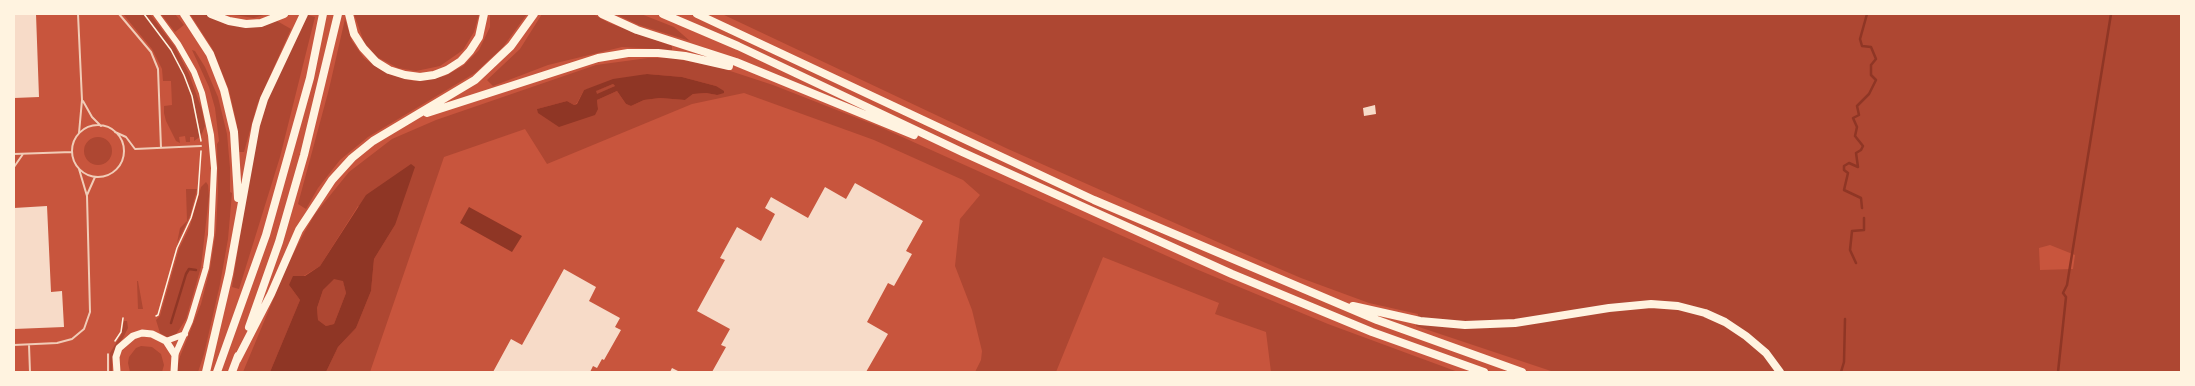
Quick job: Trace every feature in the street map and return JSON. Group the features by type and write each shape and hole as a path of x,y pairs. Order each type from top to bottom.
{"highway":[{"path":"184,14 210,54 230,112 237,156 238,224"},
{"path":"211,14 229,21 246,24 261,23 284,14"},
{"path":"206,372 229,274 256,125 264,99 304,14"},
{"path":"217,372 266,235 310,78 323,14"},
{"path":"232,372 279,242 323,82 338,14"},
{"path":"349,14 354,34 362,48 376,62 389,70 405,75 420,76 434,75 447,70 461,61 479,37 484,14"},
{"path":"237,360 271,294 299,230 332,180 352,158 373,141 457,92 498,61 534,14"},
{"path":"602,14 637,30 736,62 882,123 962,152"},
{"path":"663,14 738,46 962,152 1232,274 1372,332 1484,372"},
{"path":"697,14 1094,200 1317,296 1377,320 1522,372"},
{"path":"411,119 549,72 598,58 628,53 658,53 685,56 719,63 773,78"},
{"path":"1317,296 1370,311 1420,321 1465,325 1515,323 1608,308 1644,305 1678,306 1705,313 1725,322 1746,336 1766,353 1780,372"}],"main road":[{"path":"156,14 178,44 194,72 206,109 212,145 214,183 211,235 197,303 175,355 174,372"},
{"path":"117,372 116,357 119,348 133,336 152,334 166,341 175,355"},
{"path":"166,341 184,334"}],"lane":[{"path":"78,14 82,100 79,134"},
{"path":"119,14 151,52 158,69 161,148"},
{"path":"82,100 92,117 101,126 126,137 136,149 201,146"},
{"path":"14,345 57,344 72,339 84,329 90,312 86,196 79,169 73,158 72,152 75,139 79,134 89,127 101,126"},
{"path":"79,169 95,177 110,174 120,164 123,150 122,143 114,131"},
{"path":"14,154 72,152"},
{"path":"14,167 23,154"},
{"path":"86,196 95,177"},
{"path":"29,345 30,372"}],"path":[{"path":"144,14 171,50 184,75 192,96 201,146 198,194 191,218 178,248 158,315 156,316"}],"shaded area":[{"path":"123,14 150,14 175,47 189,74 202,110 205,126 201,136 194,141 194,137 190,137 190,142 186,142 185,136 179,137 180,143 176,141 166,121 164,113 164,106 172,105 171,81 163,81 162,69 152,49"},
{"path":"161,14 175,14 184,25 175,32"},
{"path":"190,14 206,14 225,24 244,27 258,27 277,21 291,29 257,105 244,152 239,152 237,125 229,90 212,48"},
{"path":"228,14 267,14 254,18"},
{"path":"354,14 479,14 474,32 463,50 440,66 416,71 398,68 377,57 364,42"},
{"path":"490,14 527,14 503,47 475,73 368,137 340,160 318,188 306,209 298,204 329,89 345,19 352,41 364,58 381,70 395,76 414,81 445,76 463,66 479,50 490,27"},
{"path":"542,14 593,14 609,23 672,46 672,50 622,47 548,65 493,86 487,80 520,49"},
{"path":"615,14 641,14 674,27 690,41 639,25"},
{"path":"722,14 2181,14 2181,372 1554,372 1416,326 1418,314 1369,303 1301,278 1008,149","holes":["2050,245 2075,255 2073,269 2040,270 2039,248"]},
{"path":"308,15 315,17 280,157 239,289 232,287 255,143 268,99"},
{"path":"192,50 195,51 205,67 218,97 227,134 230,168 230,192 232,193 228,239 220,284 204,354 198,372 177,372 179,359 201,304 210,269 216,230 218,191 217,144 219,141 215,108 209,87"},
{"path":"648,58 672,58 718,67 773,85 880,127 1196,269 1328,324 1458,372 1271,372 1266,332 1215,314 1219,303 1103,257 1056,372 975,372 981,360 982,351 972,310 955,266 960,219 980,195 963,180 874,140 744,93 692,104 547,164 525,129 444,157 370,372 326,372 338,347 356,328 371,291 374,259 395,225 358,206 320,266 289,285 300,300 270,372 243,372 288,264 304,233 315,214 349,172 392,139 436,120 596,65","holes":["647,74 682,77 716,86 717,95 706,93 693,94 685,100 660,98 644,100 631,106 626,104 617,91 597,100 598,109 537,109 567,101 574,105 577,103 584,90"]},
{"path":"647,74 682,77 716,86 724,91 724,93 717,95 706,93 693,94 685,100 660,98 644,100 631,106 626,104 617,91 597,100 598,109 595,115 559,127 538,113 537,109 567,101 574,105 577,104 584,90 613,79","holes":["613,84 615,86 597,94 596,91"]},
{"path":"613,84 615,86 597,95 595,91"},
{"path":"98,137 108,141 112,151 108,161 98,165 88,161 84,151 88,141"},
{"path":"411,164 415,167 395,225 374,259 371,291 356,328 338,347 326,372 270,372 300,300 289,285 293,276 305,276 320,266 366,195","holes":["334,279 343,281 346,293 334,324 326,326 318,320 317,308 323,290"]},
{"path":"206,182 208,185 209,196 201,267 186,319 175,336 167,337 160,333 156,320 160,316 179,249 190,226 201,187"},
{"path":"186,189 197,189 190,216 177,243 180,228 187,221"},
{"path":"469,207 522,236 512,252 460,223"},
{"path":"334,278 343,280 346,293 334,324 326,326 318,320 317,308 323,290"},
{"path":"138,281 143,309 138,309"},
{"path":"124,321 127,321 128,328 116,347 112,357 112,372 110,372 110,353 121,335"},
{"path":"141,346 152,347 161,354 164,365 162,372 130,372 128,363 129,357 136,348"}],"building":[{"path":"14,14 36,14 39,97 14,98"},
{"path":"1375,105 1376,114 1364,116 1363,108"},
{"path":"855,183 923,221 906,251 912,254 894,286 888,283 867,322 888,334 866,372 712,372 726,347 721,345 730,329 697,311 725,260 720,258 737,227 761,241 775,214 765,208 771,197 808,218 825,187 846,199"},
{"path":"47,206 51,292 62,291 64,327 14,329 14,208"},
{"path":"564,269 596,287 589,301 620,318 615,327 621,330 604,360 602,359 597,368 593,366 590,372 493,372 511,339 522,345"},
{"path":"672,368 680,372 670,372"}],"waterway":[{"path":"1862,208 1861,198 1844,190 1848,173 1844,170 1844,166 1849,163 1858,167 1856,153 1861,150 1863,146 1855,136 1857,127 1853,118 1859,115 1857,106 1869,94 1876,80 1871,75 1871,65 1876,59 1871,47 1862,46 1860,39 1867,14"},
{"path":"2058,372 2066,297 2063,293 2067,285 2111,14"},
{"path":"1856,263 1850,250 1852,231 1864,230 1864,218"},
{"path":"171,323 186,274 189,269 196,270"},
{"path":"1841,372 1844,362 1845,319"}]}
